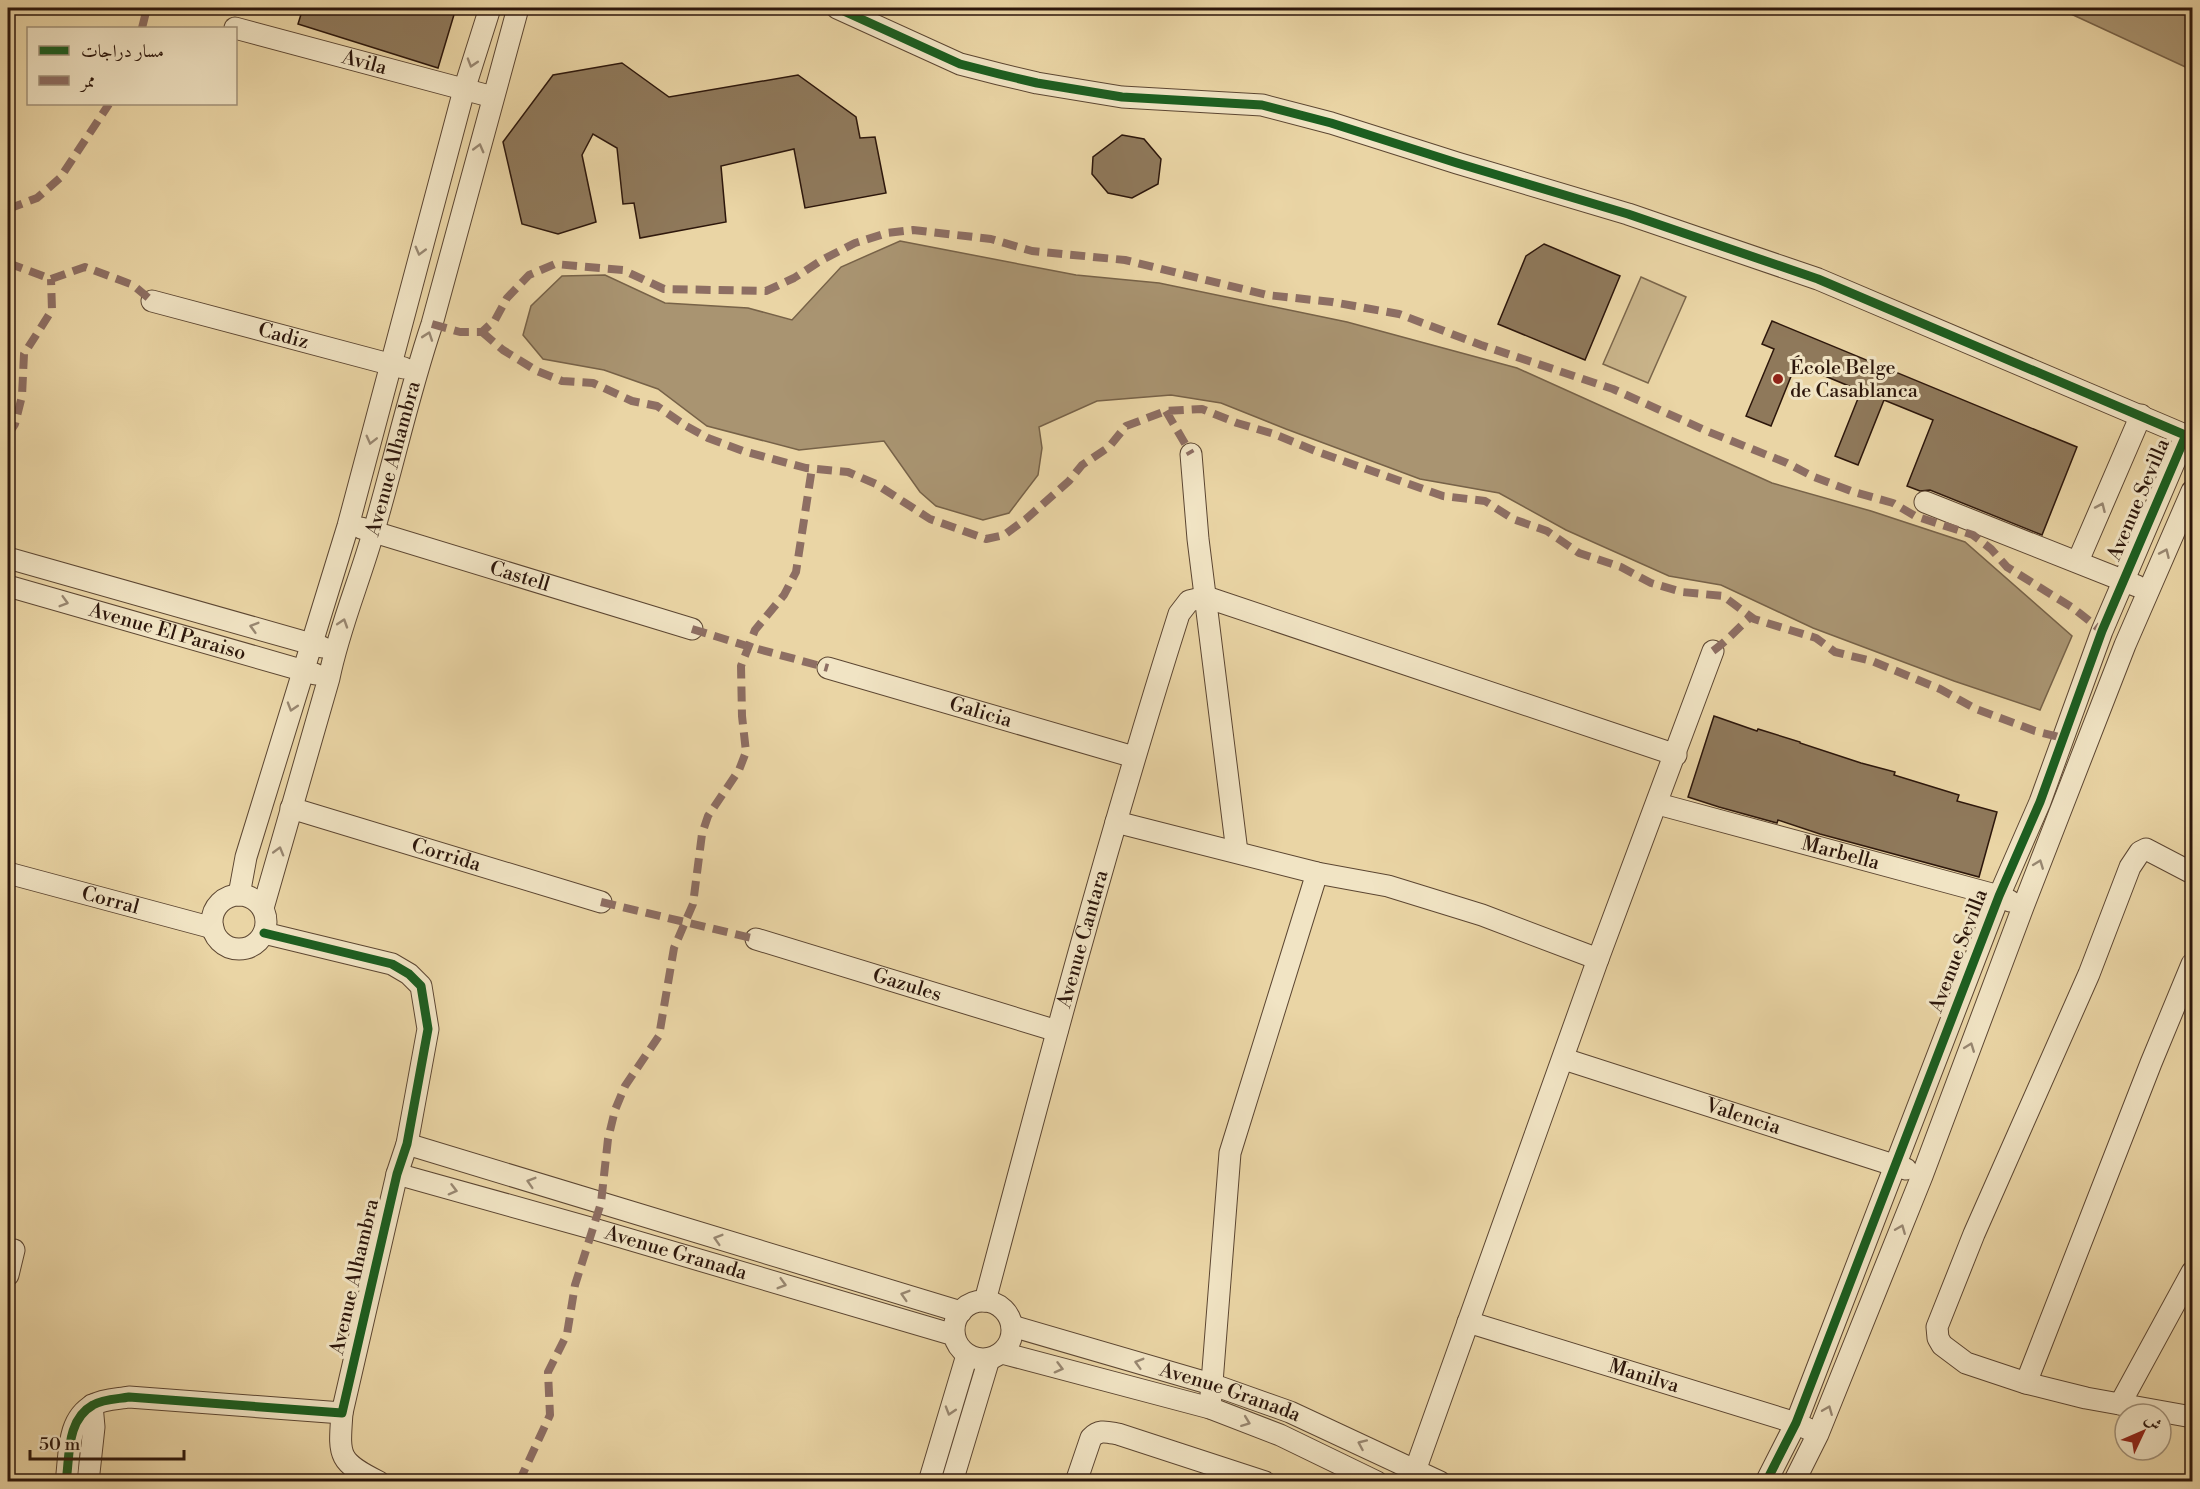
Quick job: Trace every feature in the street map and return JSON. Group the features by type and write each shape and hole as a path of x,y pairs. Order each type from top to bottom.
{"street":[{"name":"Avenue Alhambra","path":"239,895 246,857 310,643 348,526 464,90 490,8"},
{"name":"Avenue Alhambra","path":"262,908 329,678 334,651 374,531 518,8"},
{"path":"837,8 960,64 1037,83 1122,98 1262,105 1331,123 1628,214 1818,279 2189,436"},
{"name":"Avila","path":"237,29 493,97"},
{"name":"Cadiz","path":"152,301 416,372"},
{"path":"2078,561 2141,415"},
{"name":"Avenue Sevilla","path":"1766,1482 1796,1423 1999,897 2040,802 2102,631 2116,577 2189,436"},
{"path":"1191,454 1198,539 1237,852"},
{"path":"1794,1482 1818,1434 1922,1176 2125,645 2193,491"},
{"path":"1925,502 2149,591"},
{"name":"Castell","path":"348,526 374,531 692,628"},
{"name":"Avenue El Paraiso","path":"8,558 334,651"},
{"name":"Avenue El Paraiso","path":"8,586 329,678"},
{"path":"1206,597 1676,755"},
{"name":"Avenue Cantara","path":"985,1301 1057,1031 1134,757 1179,614 1189,601 1206,597"},
{"path":"1413,1475 1598,959 1658,804 1713,651"},
{"name":"Galicia","path":"828,668 1134,757"},
{"name":"Marbella","path":"1658,804 1999,897 2023,907"},
{"name":"Corrida","path":"291,808 601,902"},
{"path":"1116,822 1317,873 1388,886 1482,915 1598,959"},
{"path":"2113,1403 2026,1383 1966,1364 1952,1354 1938,1338 1937,1327 1978,1223 2089,974 2134,861 2140,852 2146,849 2193,873"},
{"name":"Corral","path":"8,873 213,928"},
{"path":"1210,1408 1230,1153 1317,873"},
{"path":"230,896 250,897 262,908 266,919 264,933 256,943 243,948 224,944 213,928 213,915 219,904 230,896"},
{"name":"Avenue Alhambra","path":"264,933 392,964 410,974 421,986 428,1029 407,1144 397,1174 342,1413 339,1449 353,1468 379,1482"},
{"name":"Gazules","path":"756,939 1057,1031"},
{"path":"2026,1383 2151,1063 2193,963"},
{"name":"Valencia","path":"1564,1059 1922,1176"},
{"name":"Avenue Granada","path":"407,1144 961,1312"},
{"name":"Avenue Granada","path":"397,1174 594,1229 954,1335"},
{"path":"8,1275 14,1250"},
{"path":"2121,1402 2193,1272"},
{"path":"985,1301 1003,1309 1012,1326 1012,1336 1009,1345 995,1356 981,1360 967,1355 961,1349 954,1335 954,1327 961,1312 970,1305 985,1301"},
{"name":"Manilva","path":"1468,1322 1796,1423 1818,1434"},
{"name":"Avenue Granada","path":"1012,1326 1212,1384 1290,1412 1413,1475 1440,1482"},
{"path":"929,1482 967,1355"},
{"path":"952,1482 995,1356"},
{"name":"Avenue Granada","path":"995,1356 1210,1408 1280,1435 1377,1482"},
{"path":"66,1482 73,1427 82,1414 92,1406 129,1397 342,1413"},
{"path":"88,1482 94,1427 92,1406"},
{"path":"2173,1413 2193,1417"},
{"path":"1076,1482 1091,1438 1102,1431 1118,1434 1265,1482"},
{"path":"71,1446 92,1449"}],"shaded area":[{"path":"2058,8 2192,8 2192,70"},
{"path":"900,241 1076,275 1159,283 1347,322 1517,368 1772,483 1871,511 1965,542 2072,636 2040,710 1954,681 1813,628 1721,585 1669,576 1566,530 1499,493 1420,479 1221,403 1171,395 1097,401 1039,427 1042,448 1038,475 1009,513 983,520 936,506 920,492 884,441 799,450 707,426 658,389 604,370 543,359 523,335 531,306 562,276 605,275 665,303 748,308 792,320 841,267"},
{"path":"1641,277 1686,297 1648,383 1603,364"}],"building":[{"path":"303,8 456,8 438,68 298,24"},
{"path":"622,63 669,97 798,75 856,117 860,138 875,137 886,193 805,208 794,149 721,166 726,222 640,238 634,203 623,204 617,148 593,134 582,155 596,222 558,234 522,224 503,142 553,75"},
{"path":"1122,135 1144,139 1161,159 1158,184 1132,198 1108,193 1092,174 1093,157"},
{"path":"1544,244 1620,276 1585,360 1498,324 1526,256"},
{"path":"1772,321 2077,447 2042,535 1930,490 1920,491 1907,486 1933,420 1884,400 1858,465 1835,456 1861,391 1796,364 1771,426 1746,416 1774,349 1762,344"},
{"path":"1714,716 1895,772 1894,775 1959,795 1957,801 1997,812 1979,877 1688,797"}],"marked path":[{"path":"142,27 147,8"},
{"path":"8,209 37,198 60,178 108,105"},
{"path":"432,324 460,332 482,332 495,320 507,298 529,275 555,264 623,270 664,289 766,291 794,278 855,243 887,233 913,230 991,239 1032,251 1125,260 1267,295 1332,302 1399,314 1481,345 1613,389 1709,432 1787,463 1814,477 1893,503 1915,516 1973,535 1991,549 2007,567 2073,608 2102,631"},
{"path":"8,263 51,279 85,267 133,285 152,301"},
{"path":"8,435 15,424 22,396 24,354 52,310 51,279"},
{"path":"482,332 503,350 537,371 562,381 593,383 632,401 657,406 708,438 743,451 806,468 848,472 876,484 930,519 986,539 1004,535 1026,519 1069,481 1082,465 1109,447 1126,426 1166,411 1202,409 1443,496 1485,501 1513,519 1547,531 1579,553 1621,567 1651,583 1682,592 1723,596 1754,619 1816,638 1835,652 1872,661 1940,689 1976,709 2035,731 2063,738"},
{"path":"1166,411 1191,454"},
{"path":"519,1482 550,1415 548,1372 567,1334 575,1285 601,1203 608,1139 615,1110 625,1086 659,1036 674,948 693,904 702,834 708,816 739,770 746,752 742,716 741,666 755,630 784,595 796,572 812,468"},
{"path":"1713,651 1751,617"},
{"path":"692,629 828,668"},
{"path":"601,902 756,939"}],"cycle path":[{"path":"837,8 960,64 1037,83 1122,97 1262,105 1331,123 1628,214 1818,279 2192,438"},
{"path":"1766,1482 1796,1423 1999,896 2040,802 2102,631 2186,435"},
{"path":"66,1482 71,1439 78,1420 93,1405 111,1399 129,1397 342,1413 397,1174 407,1144 428,1029 421,986 409,974 392,964 264,933"}],"place":[{"name":"École Belge de Casablanca","path":"1778,379"}]}
